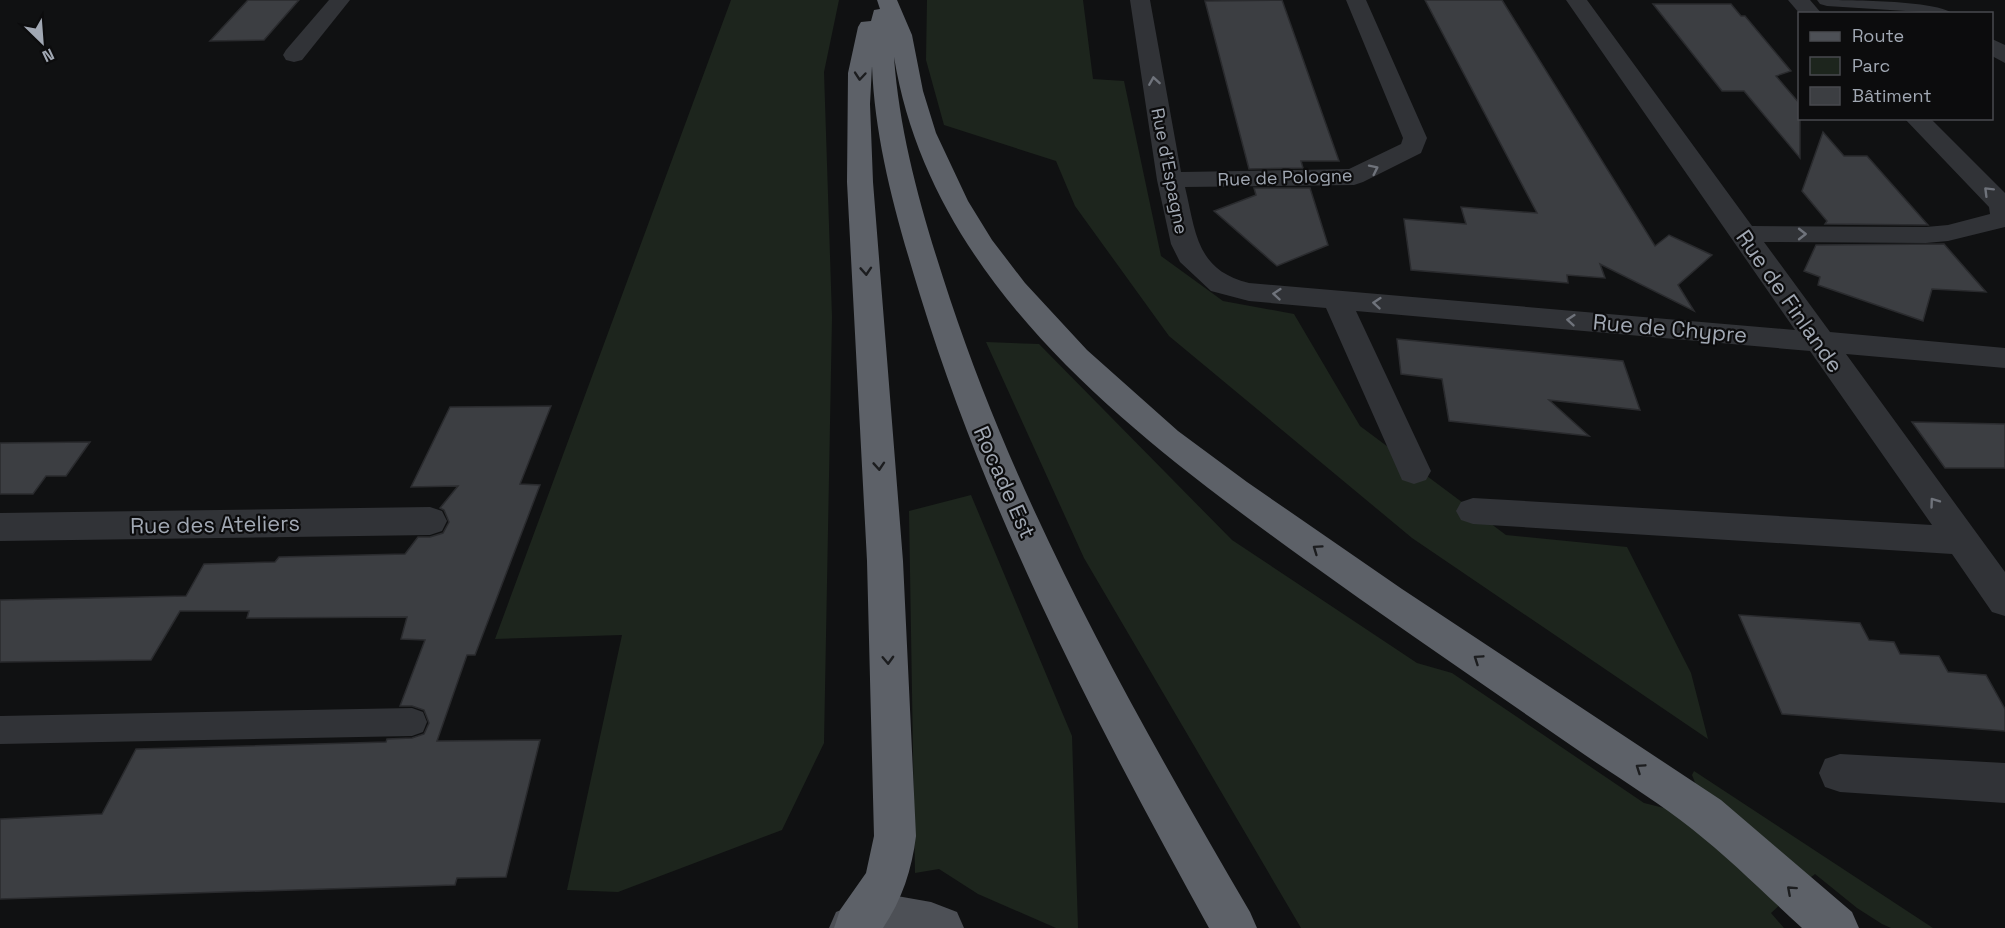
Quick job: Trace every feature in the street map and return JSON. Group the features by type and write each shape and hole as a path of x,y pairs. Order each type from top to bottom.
{"highway":[{"path":"854,927 869,911 885,884 891,869 895,836 885,561 860,182 858,104 864,44 883,0"},
{"path":"883,0 901,35 911,91 924,133 955,201 981,244 1015,290 1076,357 1167,439 1235,491 1389,600 1706,814 1836,928"},
{"name":"Rocade Est","path":"883,0 885,99 905,197 942,323 971,403 1027,532 1088,658 1151,781 1234,928"}],"main road":[{"path":"854,927 898,919 919,920 941,928"}],"street":[{"path":"294,55 340,0"},
{"name":"Rue d'Espagne","path":"1140,0 1170,180 1188,253 1213,279 1228,287 1249,292 1336,299"},
{"name":"Rue de Pologne","path":"1170,180 1342,179 1362,174 1413,148 1415,138 1356,0"},
{"name":"Rue de Finlande","path":"1576,0 2005,601"},
{"path":"1798,0 1810,12"},
{"path":"1827,0 1932,7"},
{"path":"1993,47 2005,56"},
{"path":"1743,234 1938,234 1999,220 2004,216 2003,207 1998,201 1918,120"},
{"path":"1336,299 1414,471"},
{"name":"Rue de Chypre","path":"1336,299 2005,358"},
{"path":"1473,511 1963,541"},
{"name":"Rue des Ateliers","path":"0,527 430,521"},
{"path":"1840,773 2005,783"}],"lane":[{"path":"0,730 412,722"}],"green space":[{"path":"731,0 839,0 824,72 832,317 824,743 782,830 618,892 567,890 622,635 495,639"},
{"path":"927,0 1083,0 1093,79 1124,81 1161,256 1223,301 1294,314 1360,426 1506,535 1627,547 1691,673 1708,739 1412,538 1169,336 1075,206 1056,161 944,125 926,60"},
{"path":"986,342 1039,344 1232,540 1417,663 1452,673 1644,803 1684,813 1782,903 1771,913 1784,928 1301,928 1084,558"},
{"path":"971,495 1072,736 1078,928 1056,928 978,894 939,869 915,873 909,511"},
{"path":"1694,771 1933,928 1891,928 1857,908 1815,874 1805,882 1696,785 1692,775"}],"building":[{"path":"248,0 299,0 264,40 210,41"},
{"path":"1282,0 1339,161 1301,161 1303,168 1249,169 1205,1"},
{"path":"1425,0 1502,0 1655,246 1669,235 1712,255 1678,285 1694,311 1600,264 1605,278 1567,275 1568,283 1411,270 1404,219 1466,224 1461,207 1537,213"},
{"path":"1653,4 1731,4 1741,16 1745,16 1791,71 1776,76 1798,102 1800,158 1744,91 1722,91"},
{"path":"1823,132 1844,156 1867,156 1928,225 1825,224 1827,221 1802,191"},
{"path":"1254,188 1310,188 1328,245 1277,266 1214,211 1256,195"},
{"path":"1944,244 1986,292 1932,289 1923,321 1818,285 1820,277 1804,271 1816,245"},
{"path":"1397,339 1623,361 1640,410 1549,400 1589,436 1449,421 1442,379 1401,374"},
{"path":"551,406 520,484 540,485 475,655 467,655 437,741 540,740 506,877 457,878 455,885 0,899 0,819 102,814 136,749 386,742 387,739 412,738 424,734 429,723 424,710 412,706 400,706 425,640 401,639 407,617 247,618 249,611 180,611 151,660 0,662 0,600 186,596 204,564 275,562 279,557 405,554 418,537 430,537 443,533 449,522 444,510 440,508 458,486 411,487 450,407"},
{"path":"1912,422 2005,424 2005,468 1945,468"},
{"path":"90,442 66,476 46,476 33,494 0,494 0,443"},
{"path":"1739,615 1860,623 1869,640 1894,642 1900,654 1939,656 1948,672 1986,675 2005,709 2005,731 1782,714"}]}
